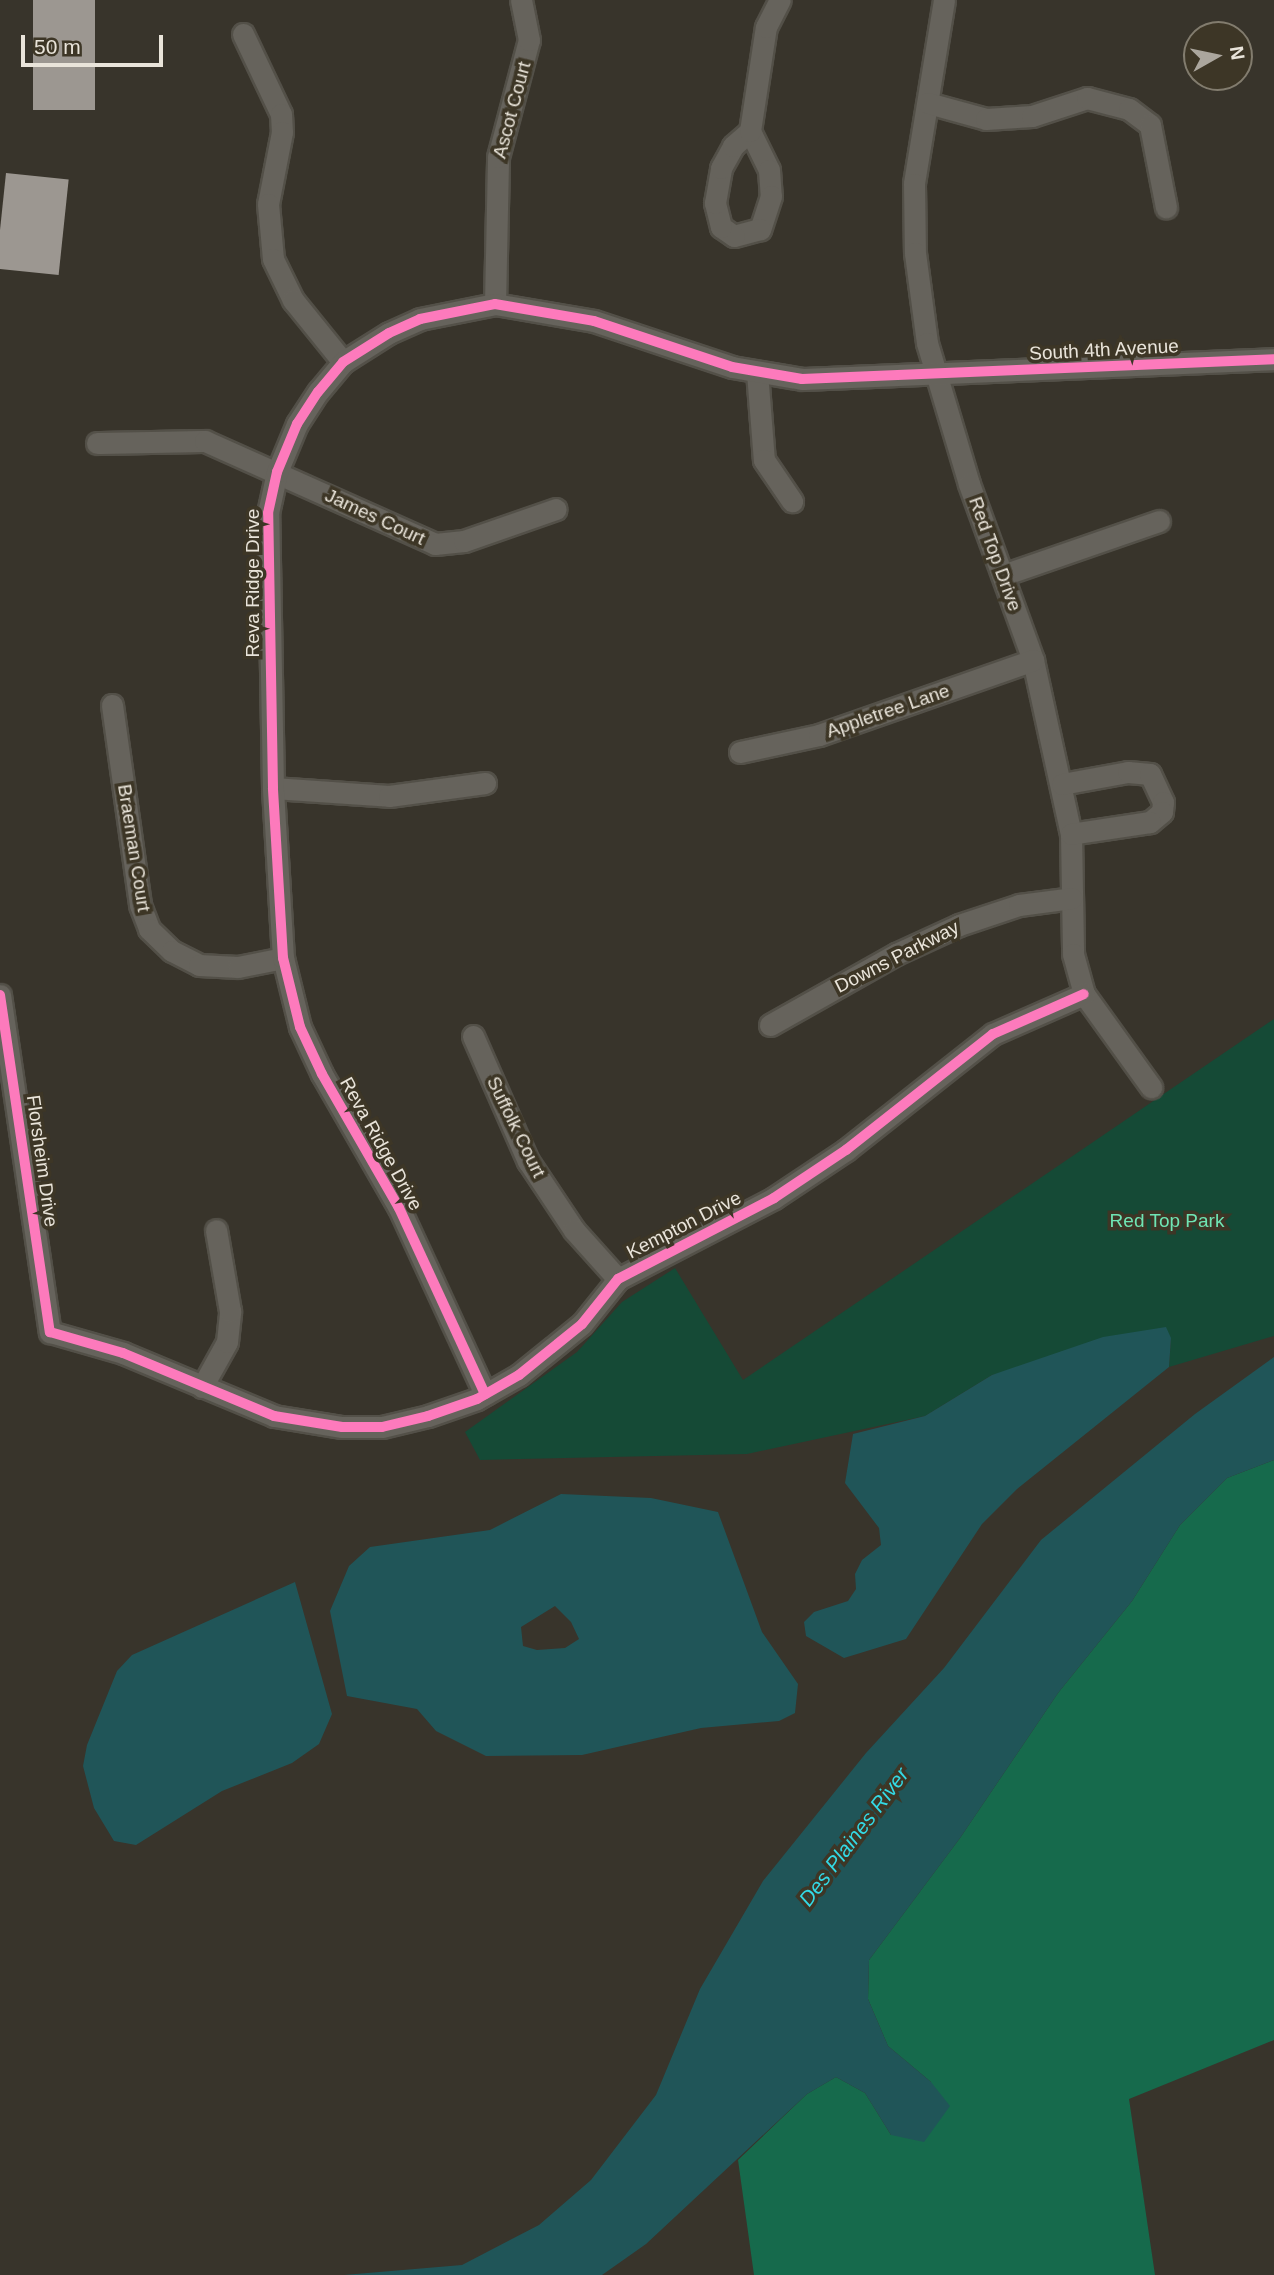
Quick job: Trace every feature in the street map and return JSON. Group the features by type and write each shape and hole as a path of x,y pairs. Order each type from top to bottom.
{"street":[{"name":"Ascot Court","path":"495,304 498,157 529,40 521,0"},
{"path":"750,131 766,27 780,0"},
{"name":"Red Top Drive","path":"944,0 915,184 915,253 927,343 1033,660 1071,834 1073,954 1084,994 1151,1087"},
{"path":"243,34 281,114 282,132 268,204 273,259 293,300 343,362"},
{"path":"928,103 986,119 1032,116 1087,98 1129,109 1150,125 1166,207"},
{"name":"Reva Ridge Drive","path":"485,1394 387,1185 322,1074 300,1027 282,958 273,788 268,513 277,472 297,424 343,362 421,319 495,304 594,321 669,349 757,372 802,379 936,375"},
{"name":"South 4th Avenue","path":"936,375 1274,359"},
{"path":"757,372 764,460 792,500"},
{"name":"James Court","path":"97,443 205,441 435,544 464,541 556,509"},
{"path":"1003,575 1159,521"},
{"name":"Appletree Lane","path":"740,752 819,735 1033,660"},
{"name":"Braeman Court","path":"112,705 140,905 149,929 172,951 199,965 238,967 282,958"},
{"path":"1062,784 1128,772 1150,775 1163,802 1162,812 1150,822 1071,834"},
{"path":"273,788 389,796 485,783"},
{"name":"Downs Parkway","path":"770,1025 896,954 959,925 1018,905 1072,898"},
{"name":"Kempton Drive","path":"50,1332 123,1353 274,1416 342,1427 382,1427 428,1416 485,1394 550,1353 618,1279 774,1198 846,1150 993,1034 1084,994"},
{"name":"Florsheim Drive","path":"0,995 50,1332"},
{"name":"Suffolk Court","path":"473,1036 528,1161 574,1230 618,1279"},
{"path":"202,1387 227,1342 230,1311 216,1230"}],"green space":[{"name":"Red Top Park","path":"1274,1019 1274,1336 1169,1367 1171,1338 992,1375 925,1416 747,1454 480,1460 465,1432 577,1352 622,1302 675,1268 743,1380"},
{"path":"1274,1460 1274,2040 1129,2099 1155,2275 754,2275 738,2160 807,2094 836,2077 865,2093 891,2135 931,2082 888,2046 868,1999 869,1960 960,1838 1058,1693 1132,1601 1180,1525 1227,1478"}],"water":[{"path":"1166,1327 1171,1338 1169,1367 1017,1489 982,1524 906,1639 844,1658 806,1636 804,1622 814,1612 848,1601 856,1589 855,1574 862,1560 881,1545 879,1528 845,1483 853,1434 925,1416 992,1375 1103,1337"},
{"name":"Des Plaines River","path":"1274,1357 1274,1460 1227,1478 1180,1525 1132,1601 1058,1693 960,1838 869,1960 868,1999 888,2046 931,2082 950,2106 924,2142 891,2135 865,2093 836,2077 807,2094 646,2244 602,2275 344,2275 462,2265 539,2225 591,2180 656,2095 700,1989 763,1881 866,1753 944,1668 1041,1540 1195,1414"},
{"path":"561,1494 651,1498 718,1512 762,1632 798,1684 795,1713 779,1721 701,1728 582,1755 486,1756 436,1731 417,1709 347,1696 330,1611 349,1566 370,1547 490,1530","holes":["555,1606 571,1622 579,1639 565,1648 537,1650 523,1646 521,1627"]},
{"path":"295,1582 332,1714 319,1744 292,1763 222,1791 136,1845 114,1841 94,1808 83,1766 87,1745 117,1671 132,1655"}],"building":[{"path":"33,0 95,0 95,110 33,110"},
{"path":"6,173 69,180 59,275 0,269 0,230"}],"cycle path":[{"path":"485,1394 399,1208 322,1074 300,1027 283,958 273,788 268,513 277,472 297,424 318,392 343,362 389,333 420,319 495,304 594,321 732,367 802,379 1274,359"},
{"path":"0,995 50,1332 123,1353 274,1416 342,1427 382,1427 428,1416 477,1399 519,1375 582,1324 618,1279 774,1198 846,1150 993,1034 1084,994"}]}
